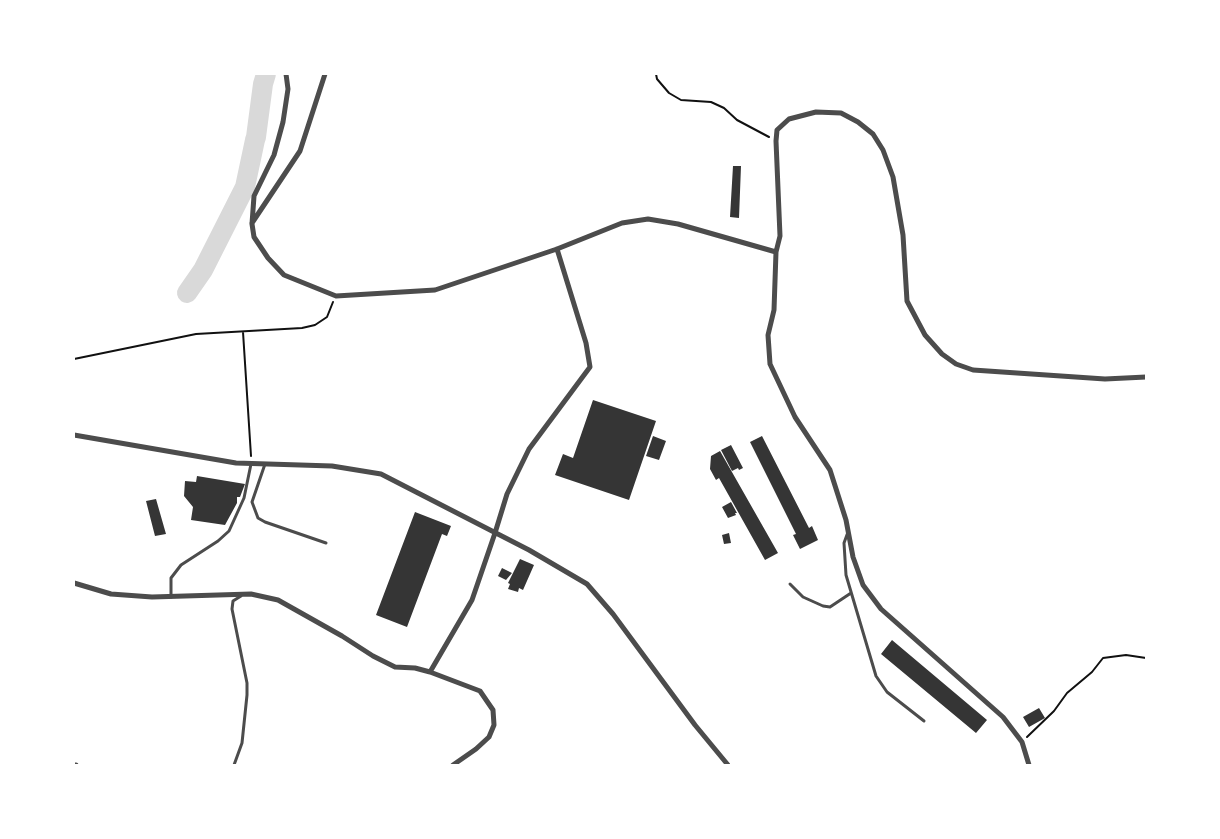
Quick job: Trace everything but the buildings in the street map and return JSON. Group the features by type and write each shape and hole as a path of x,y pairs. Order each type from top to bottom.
{"street":[{"path":"286,74 288,89 283,122 274,155 254,196 252,224 254,237 268,258 284,275 336,296 435,290 557,249 622,223 648,219 678,224 776,252"},
{"path":"252,224 300,151 325,74"},
{"path":"1030,765 1022,742 1003,717 881,609 864,585 853,557 848,531 830,470 795,417 770,364 768,335 774,310 776,252 780,236 777,130 789,119 816,112 841,114 858,122 873,134 883,150 893,178 903,236 907,301 925,335 942,354 956,364 973,370 1105,379 1146,377"},
{"path":"430,672 472,600 507,494 529,449 590,367 586,343 557,249"},
{"path":"74,435 236,463 332,466 381,474 529,550 587,584 613,614 695,725 728,765"},
{"path":"74,583 111,594 152,597 250,594 278,600 395,667 415,668 430,672 480,691 493,710 494,725 489,737 453,765"}],"lane":[{"path":"171,597 171,578 181,565 218,541 228,531 244,498 252,463"},
{"path":"265,464 252,502 258,518 326,543"},
{"path":"848,531 844,543 846,576 876,676 892,696 924,721"},
{"path":"790,584 804,597 823,606 830,607 852,594"},
{"path":"234,765 242,744 247,689 232,609 233,601 243,594"}],"path":[{"path":"656,74 657,79 669,93 681,100 712,102 724,108 737,120 776,141"},
{"path":"74,360 196,334 302,328 315,325 327,317 336,296"},
{"path":"243,332 252,463"},
{"path":"1022,742 1054,711 1067,693 1092,672 1103,658 1126,655 1146,658"}],"waterway":[{"path":"187,293 203,270 245,187 256,137 266,74"}]}
